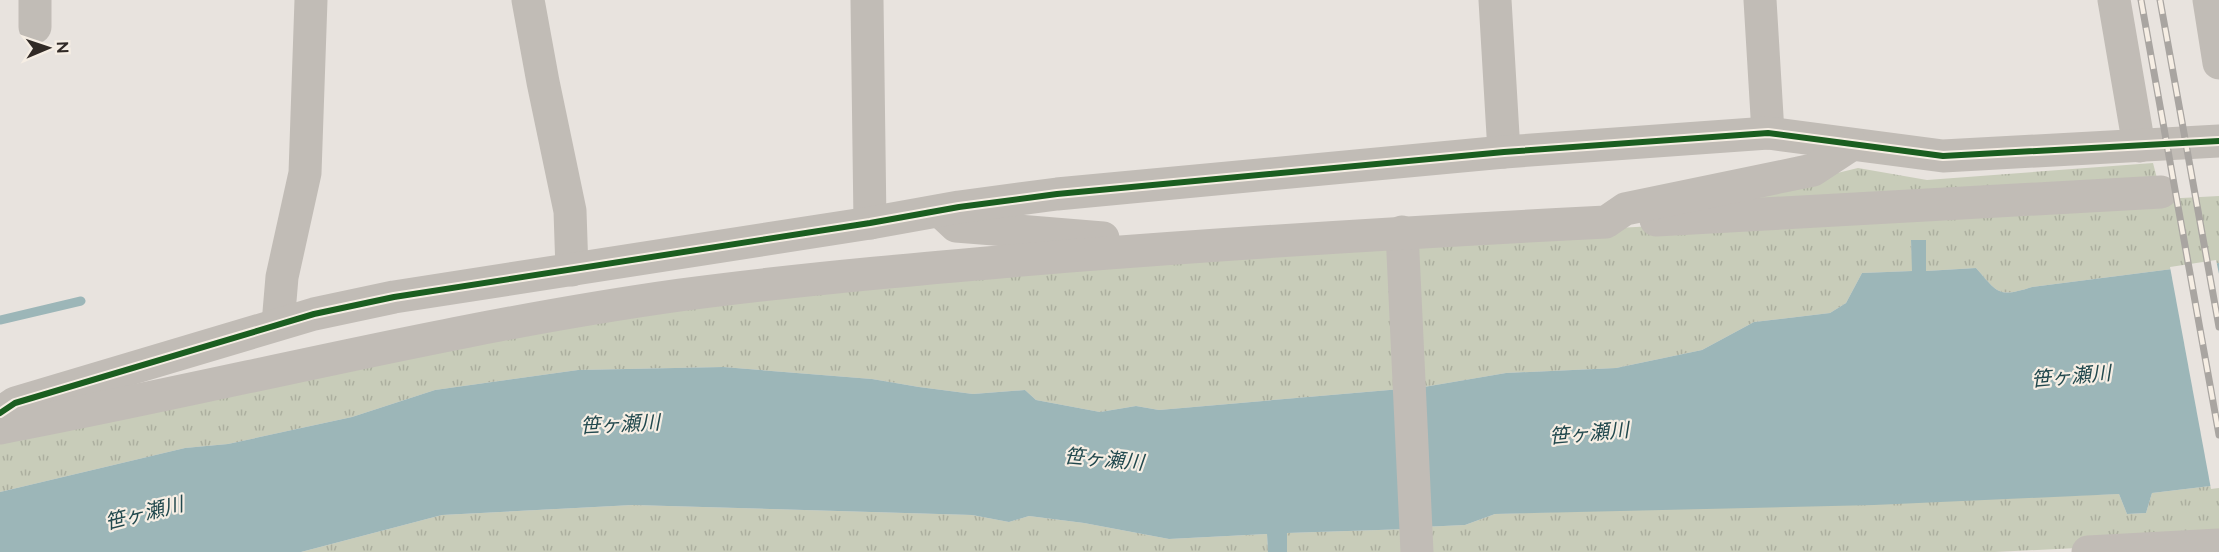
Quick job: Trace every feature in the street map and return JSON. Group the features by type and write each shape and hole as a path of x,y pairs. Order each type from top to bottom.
{"street":[{"path":"278,324 282,277 305,173 311,0"},
{"path":"528,0 570,211 572,270"},
{"path":"867,0 870,223"},
{"path":"1495,0 1504,152"},
{"path":"1760,0 1768,133"},
{"path":"2114,0 2139,146"},
{"path":"2209,0 2219,63"},
{"path":"0,413 15,403 278,324 394,297 1057,194 1504,152 1768,133 1851,146 1943,156 2219,141"},
{"path":"1606,222 1625,209 1813,170 1851,146"},
{"path":"0,428 482,327 680,296 901,270 1146,250 2161,192"},
{"path":"940,211 956,226 1127,240 1146,250"},
{"path":"1402,237 1417,552"},
{"path":"2088,552 2219,545"}],"green space":[{"path":"2153,163 2159,186 1670,213 1858,168 1927,180"},
{"path":"2219,196 2219,263 2005,292 1994,288 1976,268 1926,271 1911,240 1913,271 1862,273 1846,303 1830,313 1754,322 1702,350 1616,368 1506,373 1418,388 1411,239"},
{"path":"1393,240 1401,389 1159,410 1136,406 1100,412 1036,400 1025,390 973,394 872,379 723,367 578,370 435,390 352,417 228,444 185,448 0,492 0,440 681,303"},
{"path":"2219,485 2219,541 1995,552 1423,552 1422,527 1465,525 1495,514 2119,494 2127,514 2146,513 2152,493"},
{"path":"633,505 972,515 1009,522 1029,516 1084,523 1169,539 1267,534 1268,552 301,552 442,515"},
{"path":"1409,529 1410,552 1287,552 1287,533"}],"water":[{"name":"笹ヶ瀬川","path":"1911,240 1926,240 1926,271 1976,268 1994,288 2005,292 2219,263 2219,485 2152,493 2146,513 2127,514 2119,494 1874,505 1495,514 1465,525 1422,527 1418,388 1506,373 1616,368 1702,350 1754,322 1830,313 1846,303 1862,273 1912,271"},
{"name":"笹ヶ瀬川","path":"723,367 872,379 973,394 1025,390 1036,400 1100,412 1136,406 1159,410 1401,389 1409,529 1287,533 1287,552 1268,552 1267,534 1169,539 1084,523 1029,516 1009,522 972,515 633,505 442,515 301,552 0,552 0,492 185,448 228,444 352,417 435,390 578,370"}],"pier":[{"path":"2216,260 2219,274 2219,488 2211,489 2170,267"}],"waterway":[{"path":"0,320 81,301"}],"railway":[{"path":"2141,0 2219,435"},
{"path":"2160,0 2219,327"}],"cycle path":[{"path":"0,413 15,403 314,314 394,297 870,223 959,207 1057,194 1504,152 1768,133 1943,156 2219,141"}]}
